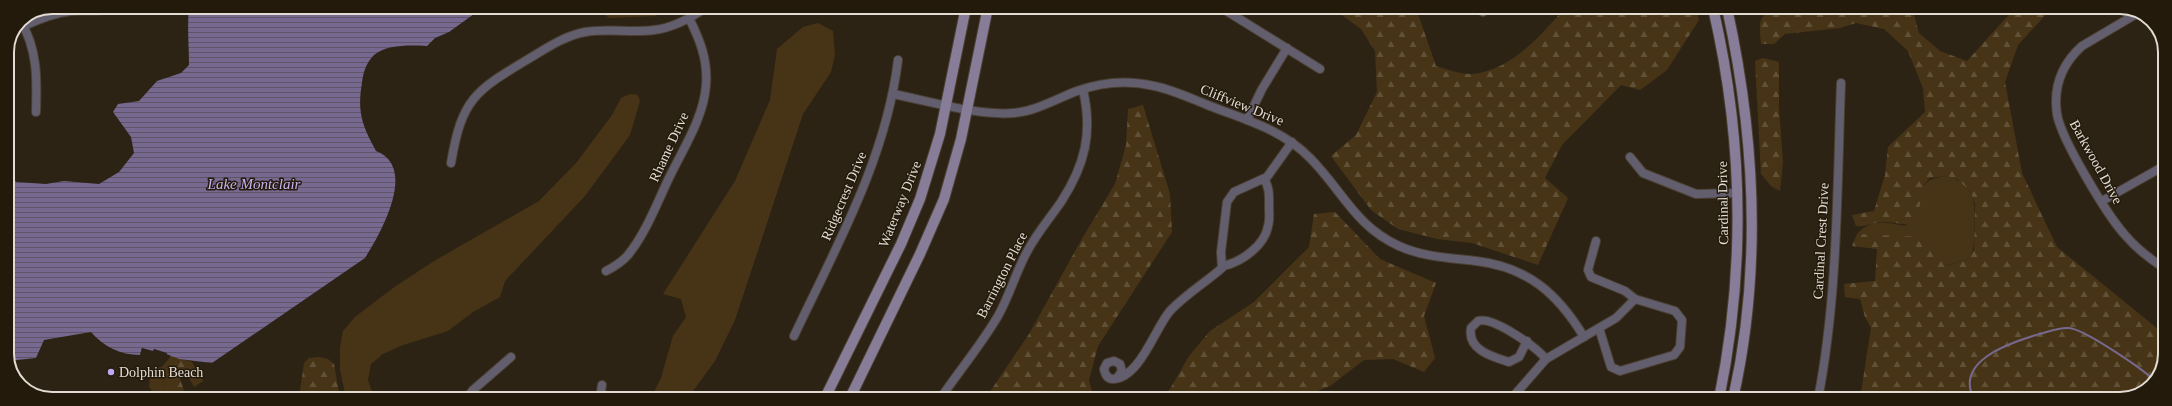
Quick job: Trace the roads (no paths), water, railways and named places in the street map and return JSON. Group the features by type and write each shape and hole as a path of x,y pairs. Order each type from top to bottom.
{"main road":[{"name":"Waterway Drive","path":"828,392 911,222 932,164 965,14"},
{"path":"853,392 933,227 952,174 968,109 987,14"},
{"name":"Cardinal Drive","path":"1714,14 1731,102 1738,193 1737,258 1734,301 1720,392"},
{"name":"Cardinal Drive","path":"1728,14 1743,94 1751,189 1749,283 1742,347 1733,392"}],"street":[{"path":"30,21 54,14"},
{"path":"451,163 455,138 463,115 479,93 499,77 552,45 571,36 597,31 654,30 689,18 696,14"},
{"path":"1230,14 1320,68"},
{"name":"Barkwood Drive","path":"2133,16 2082,46 2074,53 2062,71 2057,91 2056,108 2060,126 2065,138 2124,235 2146,256 2158,264"},
{"name":"Rhame Drive","path":"606,272 622,261 636,242 649,220 701,108 706,85 705,58 698,36 689,18"},
{"path":"23,27 36,63 36,112"},
{"path":"1247,120 1262,90 1287,48"},
{"name":"Ridgecrest Drive","path":"794,336 868,176 893,94 898,60"},
{"name":"Cliffview Drive","path":"893,94 968,109 988,112 1015,113 1041,106 1097,85 1123,82 1153,85 1268,128 1292,142 1312,160 1356,216 1375,233 1394,244 1414,252 1493,264 1521,273 1534,280 1557,299 1584,337"},
{"name":"Cardinal Crest Drive","path":"1819,392 1834,267 1841,83"},
{"name":"Barrington Place","path":"944,392 997,317 1028,249 1061,202 1078,171 1085,150 1088,129 1087,109 1082,90"},
{"path":"1223,266 1221,252 1227,202 1234,192 1264,179 1292,142"},
{"path":"1630,157 1643,173 1696,194 1738,193"},
{"path":"2102,201 2158,169"},
{"path":"1117,378 1131,370 1140,361 1160,325 1172,309 1223,266 1244,257 1262,240 1269,225 1269,191 1264,179"},
{"path":"1596,241 1588,270 1591,277 1625,291 1635,299 1663,306 1679,315 1682,320 1680,347 1674,355 1630,370 1616,371 1611,367 1599,328"},
{"path":"1517,392 1546,359 1616,318 1635,299"},
{"path":"1527,341 1519,357 1509,362 1484,354 1478,349 1471,336 1471,328 1478,321 1486,320 1527,341 1546,359"},
{"path":"472,392 511,357"},
{"path":"601,392 602,385"}],"water":[{"name":"Lake Montclair","path":"189,14 474,14 449,32 435,38 427,46 392,47 379,51 371,58 365,68 360,102 364,126 376,151 388,159 394,171 395,185 387,217 365,258 212,363 179,359 154,349 153,352 142,348 140,355 133,355 112,349 101,342 91,332 44,340 36,358 15,360 14,180 46,184 64,181 99,184 119,172 134,153 131,137 113,112 118,104 139,101 157,81 181,73 189,65"}],"waterway":[{"path":"1972,392 1970,386 1972,374 1978,364 1988,356 2025,338 2056,329 2065,328 2076,330 2087,335 2150,377"}],"place":[{"name":"Dolphin Beach","path":"111,372"}]}
